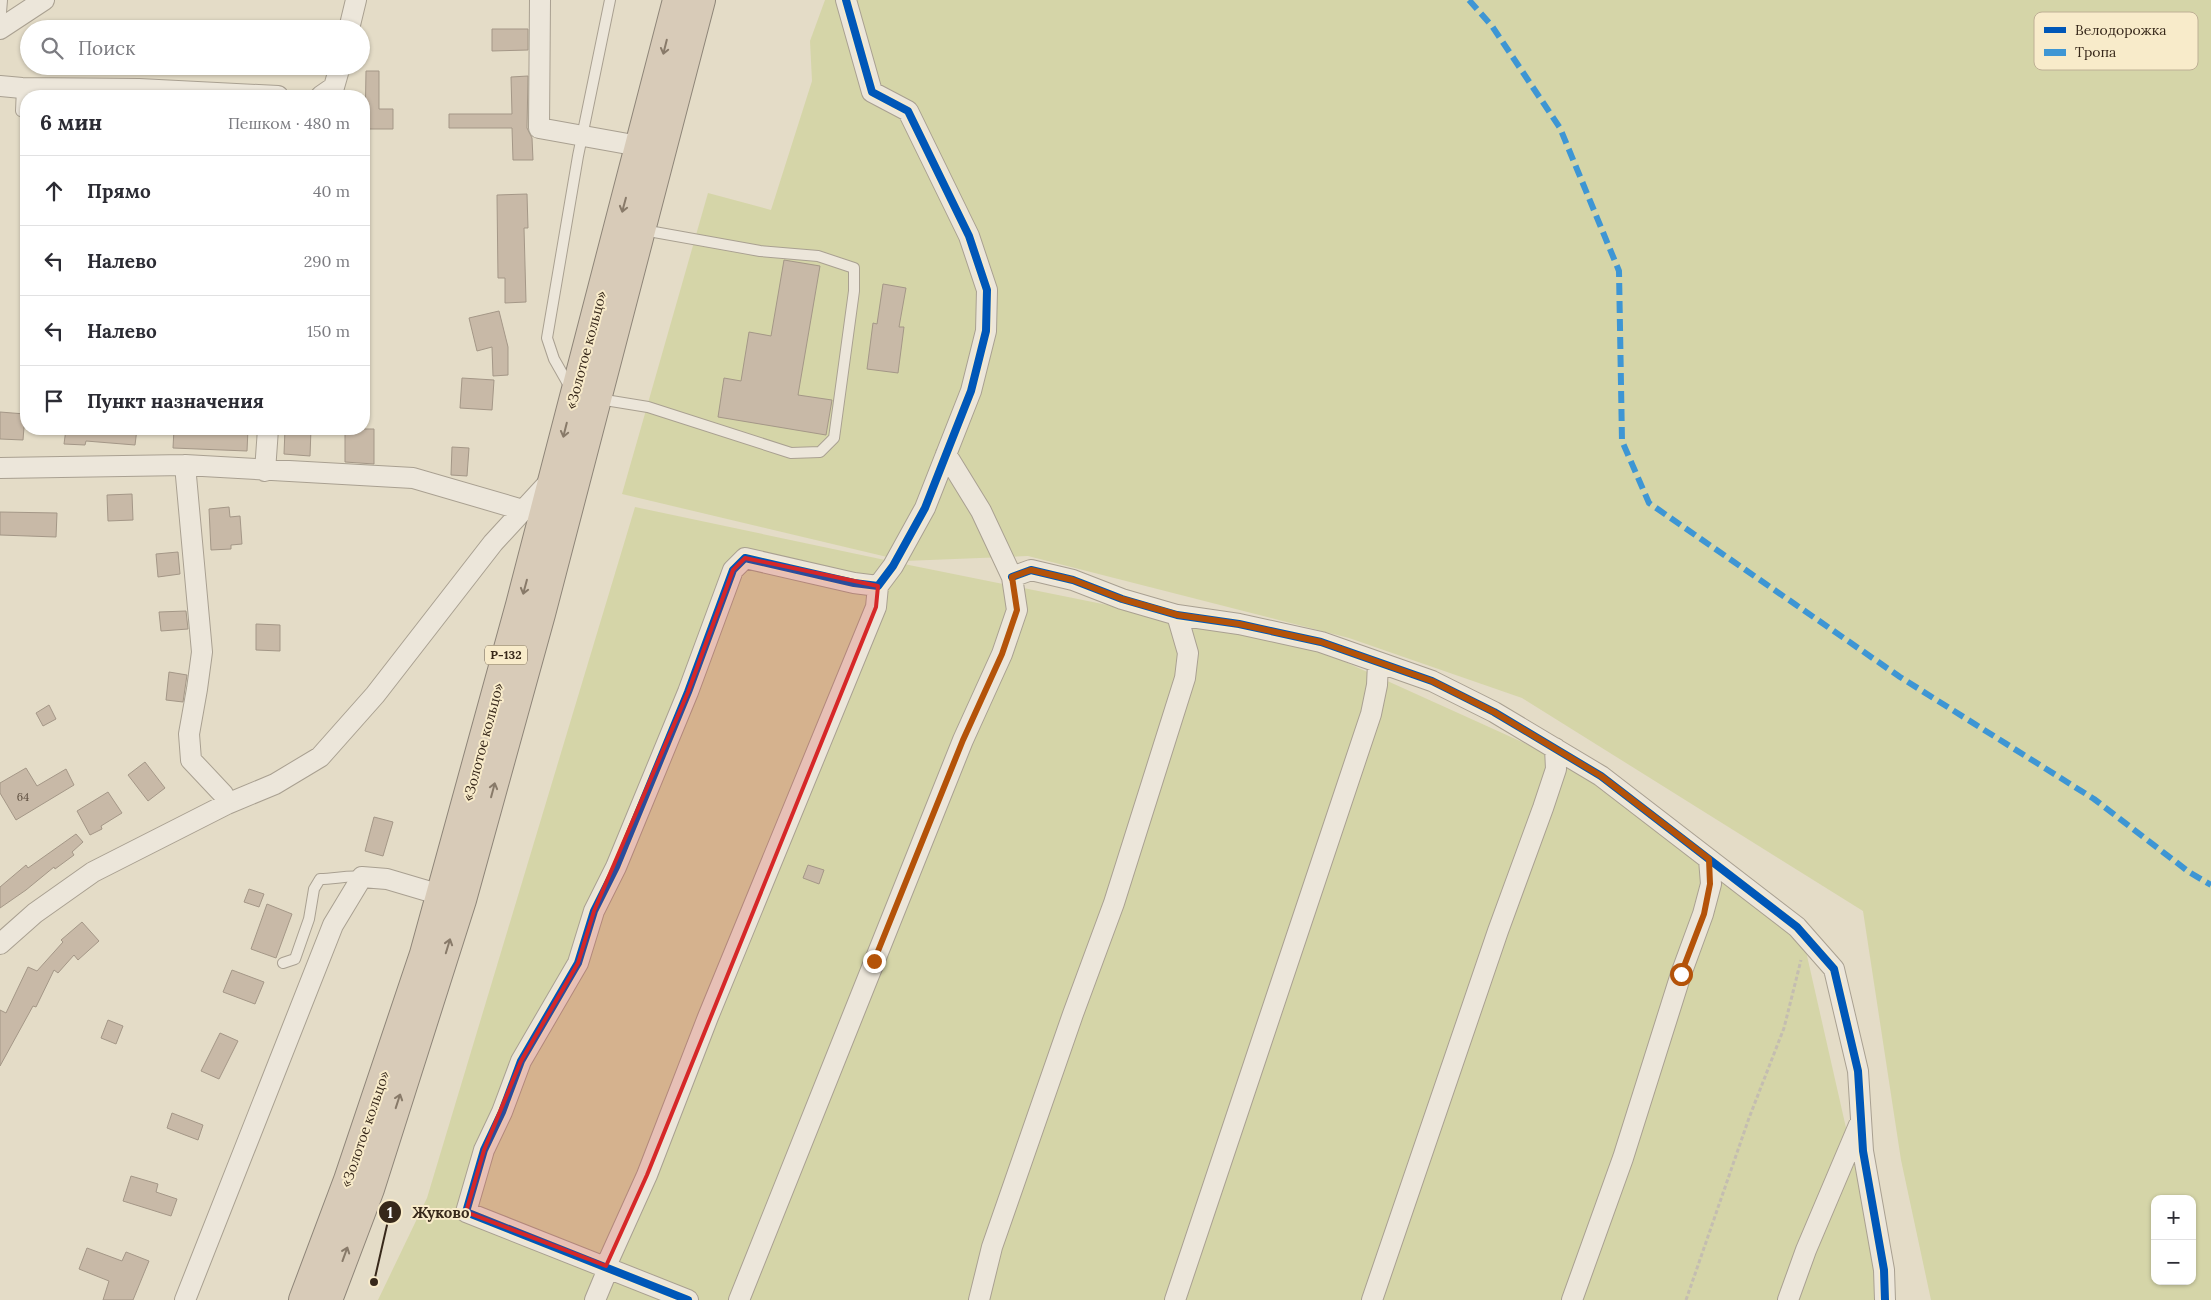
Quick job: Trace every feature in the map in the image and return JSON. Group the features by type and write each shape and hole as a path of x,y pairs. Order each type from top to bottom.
{"highway":[{"name":"«Золотое кольцо»","path":"328,1300 370,1189 462,900 541,614 580,460 585,396 639,146 677,0"},
{"name":"«Золотое кольцо»","path":"303,1300 348,1180 424,954 554,477 585,396 640,230 701,0"}],"street":[{"path":"0,27 44,0"},
{"path":"351,20 356,0"},
{"path":"540,0 539,128 639,146"},
{"path":"595,1300 605,1276 606,1266 647,1175 708,1017 876,607 878,586 894,566 925,508 971,391 986,331 988,290 969,236 908,111 872,92 846,0"},
{"path":"330,90 334,87 337,75"},
{"path":"0,86 48,90"},
{"path":"264,470 267,435"},
{"path":"738,1300 963,740 1002,654 1017,610 1012,577 981,511 946,454"},
{"path":"0,944 35,913 93,872 227,804 275,784 320,756 375,694 493,543 554,477 580,460"},
{"path":"0,468 185,464 414,478 523,510"},
{"path":"185,464 202,652 189,734 191,760 223,794 227,804"},
{"path":"688,1300 466,1212 484,1150 502,1112 521,1060 578,963 594,911 616,867 688,692 733,570 745,558 854,584 878,586"},
{"path":"1012,577 1031,570 1073,580 1122,599 1178,615 1239,624 1321,642 1432,681 1494,712 1601,776 1801,932 1834,969 1858,1071 1863,1151 1884,1270 1885,1300"},
{"path":"979,1300 992,1246 1114,903 1184,678 1188,653 1178,615"},
{"path":"1175,1300 1298,938 1371,714 1377,685 1378,663"},
{"path":"1372,1300 1498,930 1556,769 1556,748"},
{"path":"1572,1300 1623,1158 1681,974 1704,914 1710,884 1709,859"},
{"path":"184,1300 334,926 362,877 388,879 441,895"},
{"path":"1788,1300 1806,1250 1861,1121"}],"lane":[{"path":"0,27 2,0"},
{"path":"610,0 578,156 547,338 554,359 585,396 648,407 791,453 820,452 834,438 854,291 854,268 818,256 760,251 640,230"},
{"path":"282,963 295,959 309,919 314,889 320,879 336,879 349,876 362,877"}],"path":[{"path":"1686,1300 1749,1118 1784,1028 1800,967 1801,932"}],"highlighted area":[{"path":"745,558 878,586 876,607 647,1175 606,1266 466,1212 484,1150 521,1061 578,963 594,911 688,692 733,570"}],"green space":[{"path":"825,0 2211,0 2211,1300 1931,1300 1901,1160 1863,911 1522,698 1349,638 1028,556 904,561 622,494 708,193 771,210 812,81 810,41"},
{"path":"635,507 904,564 1310,646 1586,771 1803,938 1885,1300 378,1300 427,1198"}],"building":[{"path":"492,29 528,29 528,50 492,51"},
{"path":"370,71 379,71 379,109 393,109 393,129 370,129 370,90 366,90 366,75 370,75"},
{"path":"528,76 527,128 532,138 533,160 513,160 512,128 449,128 449,114 512,114 511,77"},
{"path":"527,194 528,228 524,228 526,302 505,303 505,278 498,278 497,195"},
{"path":"784,260 820,266 798,395 832,400 826,435 718,417 724,378 741,381 749,332 771,336"},
{"path":"883,284 906,288 899,327 904,327 898,373 867,369 873,323 877,324"},
{"path":"499,311 508,347 508,375 493,376 492,347 477,351 469,318"},
{"path":"462,378 494,380 492,410 460,408"},
{"path":"0,412 20,414 20,435 23,435 23,440 0,439"},
{"path":"370,429 374,429 374,464 345,462 345,435 370,435"},
{"path":"65,435 136,435 135,445 86,441 85,445 64,444"},
{"path":"174,435 248,435 247,451 173,448"},
{"path":"285,435 311,435 310,456 284,454"},
{"path":"452,447 469,448 467,476 451,475"},
{"path":"132,494 133,520 108,521 107,495"},
{"path":"229,507 230,517 240,516 242,544 231,545 231,549 211,550 209,509"},
{"path":"0,512 57,513 56,537 0,535"},
{"path":"178,552 180,574 158,577 156,554"},
{"path":"186,611 188,629 161,631 159,612"},
{"path":"256,624 280,625 280,651 256,650"},
{"path":"169,672 187,675 183,702 166,700"},
{"path":"49,705 56,719 43,726 36,713"},
{"path":"145,762 165,788 148,801 128,775"},
{"path":"26,768 37,786 66,769 74,785 16,820 0,793 0,783"},
{"path":"108,792 122,813 101,826 102,829 90,835 77,811"},
{"path":"374,817 393,822 383,856 365,851"},
{"path":"76,834 83,842 72,852 74,855 55,869 54,867 0,908 0,887 26,865 28,868"},
{"path":"808,865 824,870 819,884 803,878"},
{"path":"249,889 264,894 259,907 244,902"},
{"path":"267,904 292,914 276,958 251,949"},
{"path":"82,922 99,941 78,960 74,955 58,973 54,970 36,1007 33,1006 0,1066 0,1010 6,1013 28,967 37,971 63,942 61,940"},
{"path":"232,970 264,982 255,1004 223,992"},
{"path":"108,1020 123,1026 116,1044 101,1038"},
{"path":"220,1033 238,1041 219,1079 201,1071"},
{"path":"172,1113 203,1125 198,1140 167,1128"},
{"path":"131,1176 158,1184 156,1192 177,1199 171,1216 123,1201"},
{"path":"87,1248 122,1261 126,1252 149,1261 133,1300 103,1300 109,1281 79,1269"}],"marked path":[{"path":"1469,0 1492,26 1560,128 1619,271 1622,441 1649,503 1900,677 2094,799 2189,872 2211,885"}],"cycle path":[{"path":"688,1300 466,1212 484,1150 502,1112 521,1061 578,963 594,911 616,867 688,692 733,570 745,558 854,583 878,586 893,566 925,508 971,391 986,331 987,290 969,236 908,111 872,92 846,0"},
{"path":"1012,577 1031,570 1073,580 1122,599 1177,615 1239,624 1321,642 1432,681 1494,712 1601,776 1797,927 1834,969 1858,1071 1863,1151 1884,1270 1885,1300"}],"place":[{"name":"Жуково","path":"374,1282"}],"route":[{"path":"874,961 935,814 963,740 1002,654 1017,610 1012,577 1031,570 1073,580 1122,599 1178,615 1239,624 1321,642 1432,681 1494,712 1601,776 1709,859 1710,884 1704,914 1681,974"}]}
